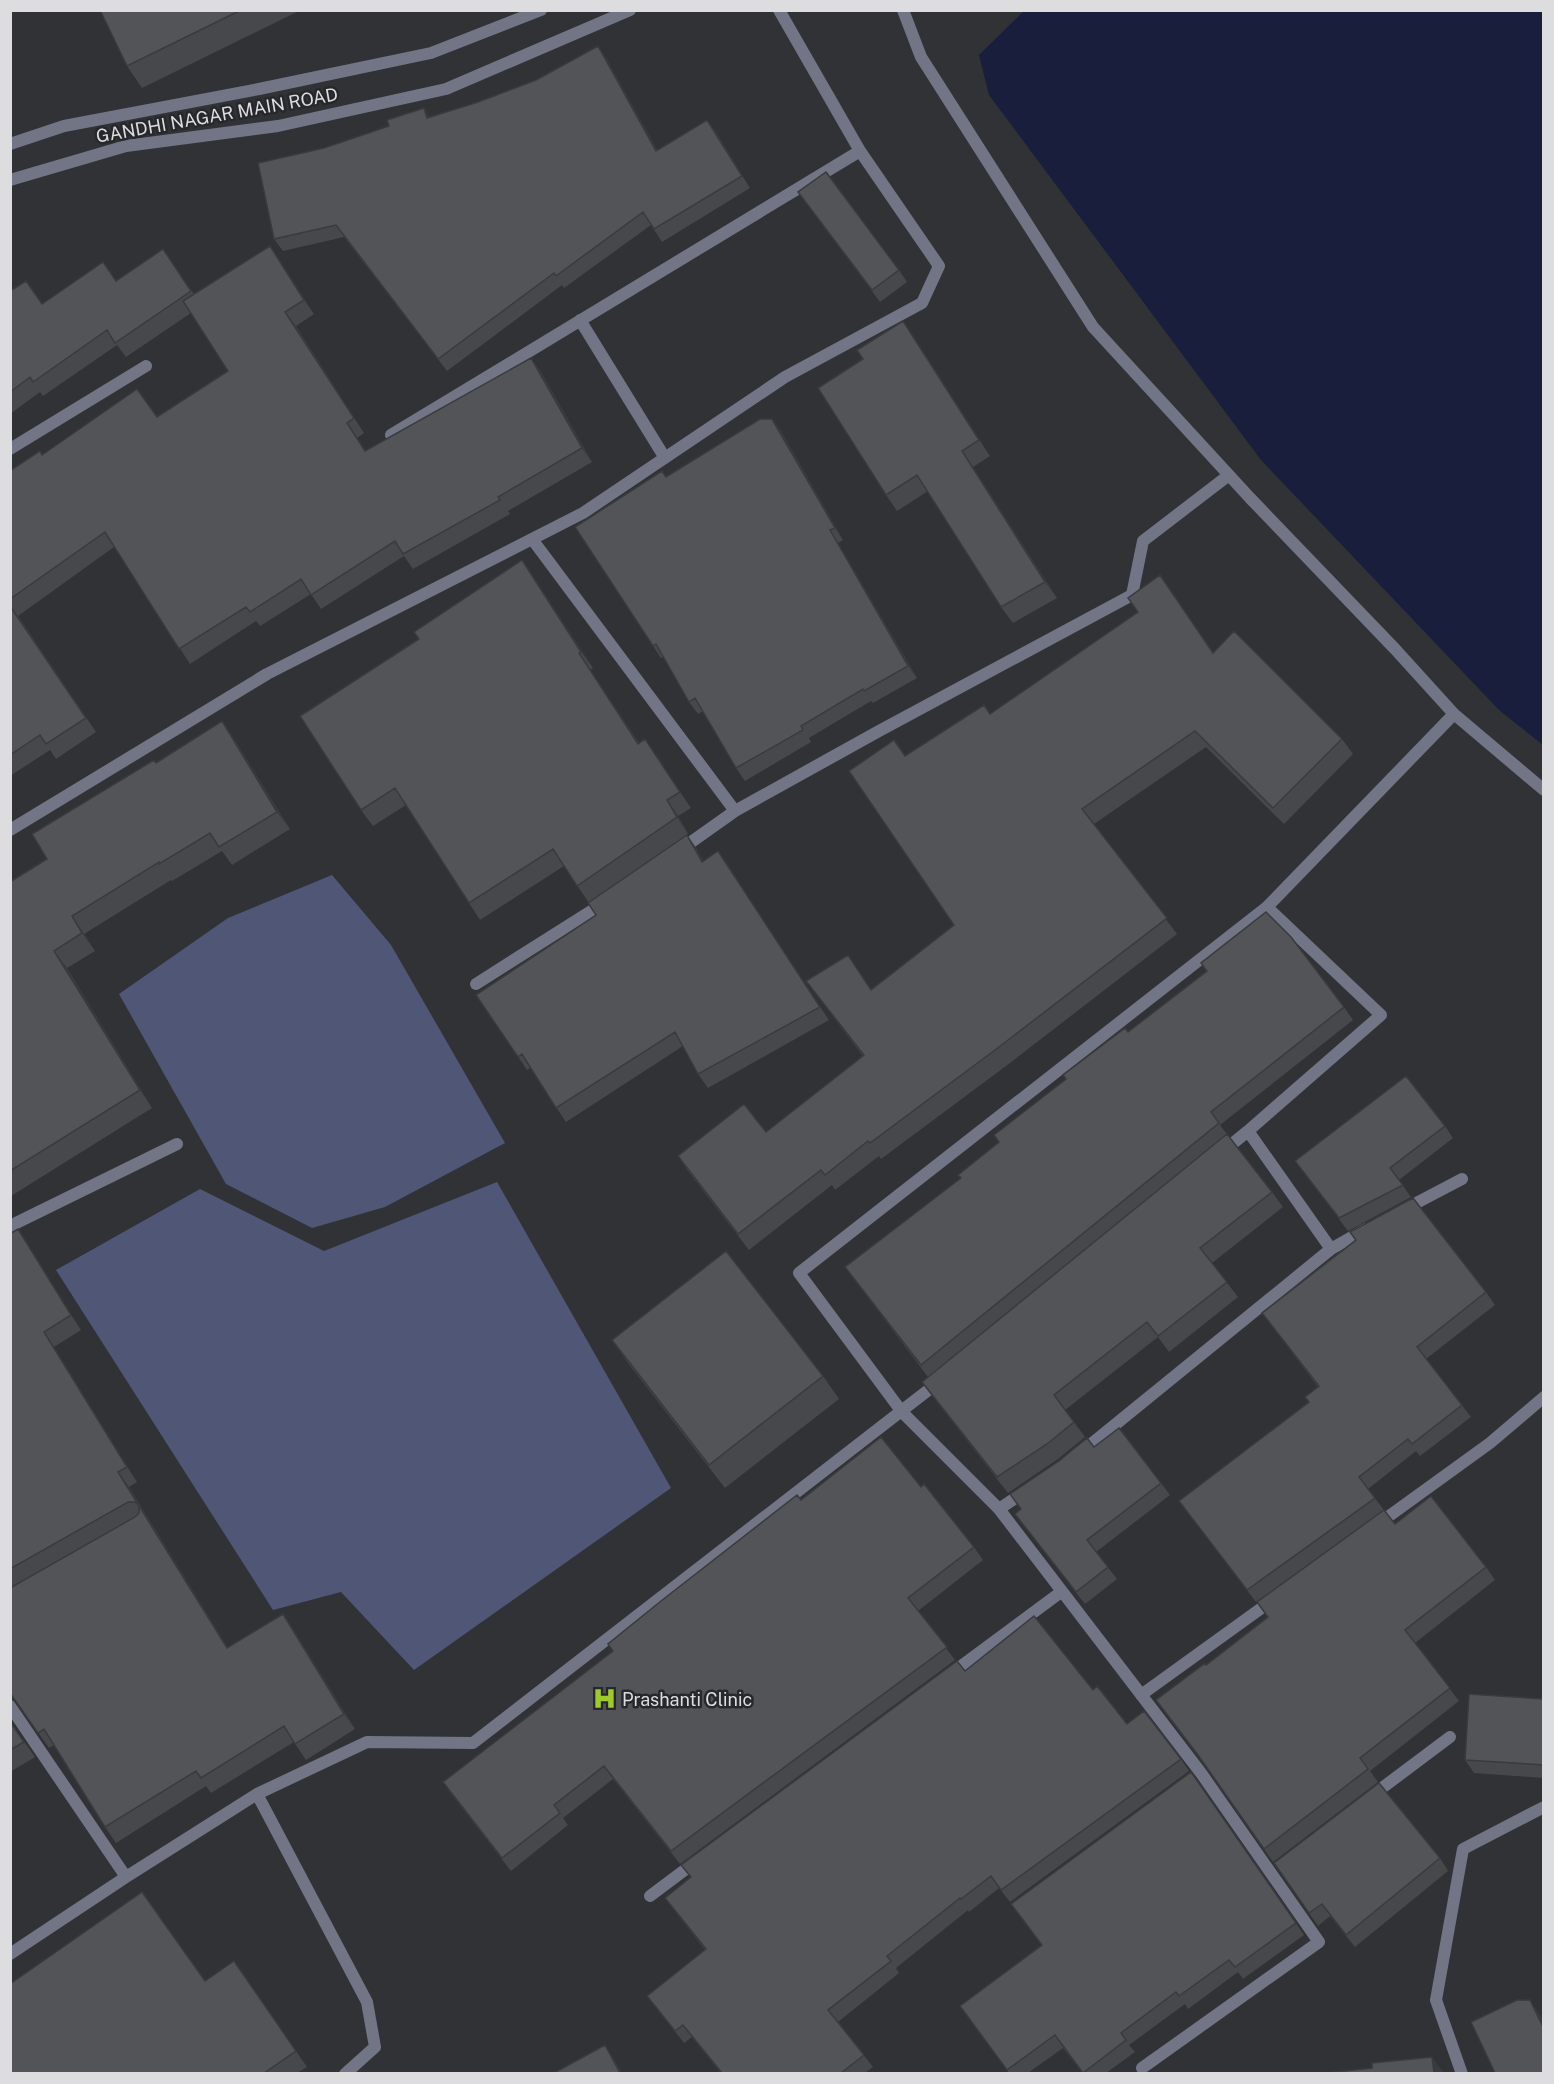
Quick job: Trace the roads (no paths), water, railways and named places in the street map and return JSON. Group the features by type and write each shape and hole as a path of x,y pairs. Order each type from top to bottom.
{"street":[{"name":"GANDHI NAGAR MAIN ROAD","path":"10,144 64,126 431,53 541,10"},
{"name":"GANDHI NAGAR MAIN ROAD","path":"10,180 126,146 278,126 446,89 630,10"},
{"path":"10,830 267,674 583,513 785,377 922,303 939,266 860,151 779,10"},
{"path":"903,10 921,57 1093,327 1454,714 1544,790"},
{"path":"391,435 860,151"},
{"path":"580,320 665,458"},
{"path":"10,449 146,366"},
{"path":"671,856 735,811 1132,595 1143,541 1229,475"},
{"path":"532,539 735,811"},
{"path":"1142,2068 1319,1942 1276,1869 1196,1776 1141,1695 999,1509 902,1412 799,1274 1267,907 1454,714"},
{"path":"476,984 616,895"},
{"path":"1212,1160 1381,1015 1267,907"},
{"path":"1248,1131 1331,1249"},
{"path":"10,1226 177,1144"},
{"path":"1072,1459 1331,1249 1462,1179"},
{"path":"10,1954 257,1794 367,1742 473,1743 948,1375"},
{"path":"1364,1534 1490,1443 1544,1398"},
{"path":"999,1509 1036,1485"},
{"path":"1141,1695 1286,1590"},
{"path":"937,1684 1061,1592"},
{"path":"10,1706 126,1877"},
{"path":"1356,1808 1450,1737"},
{"path":"257,1794 367,2002 375,2047 345,2073"},
{"path":"1462,2073 1436,2000 1463,1849 1544,1807"},
{"path":"650,1896 708,1853"}],"place":[{"name":"Prashanti Clinic","path":"604,1699"}]}
